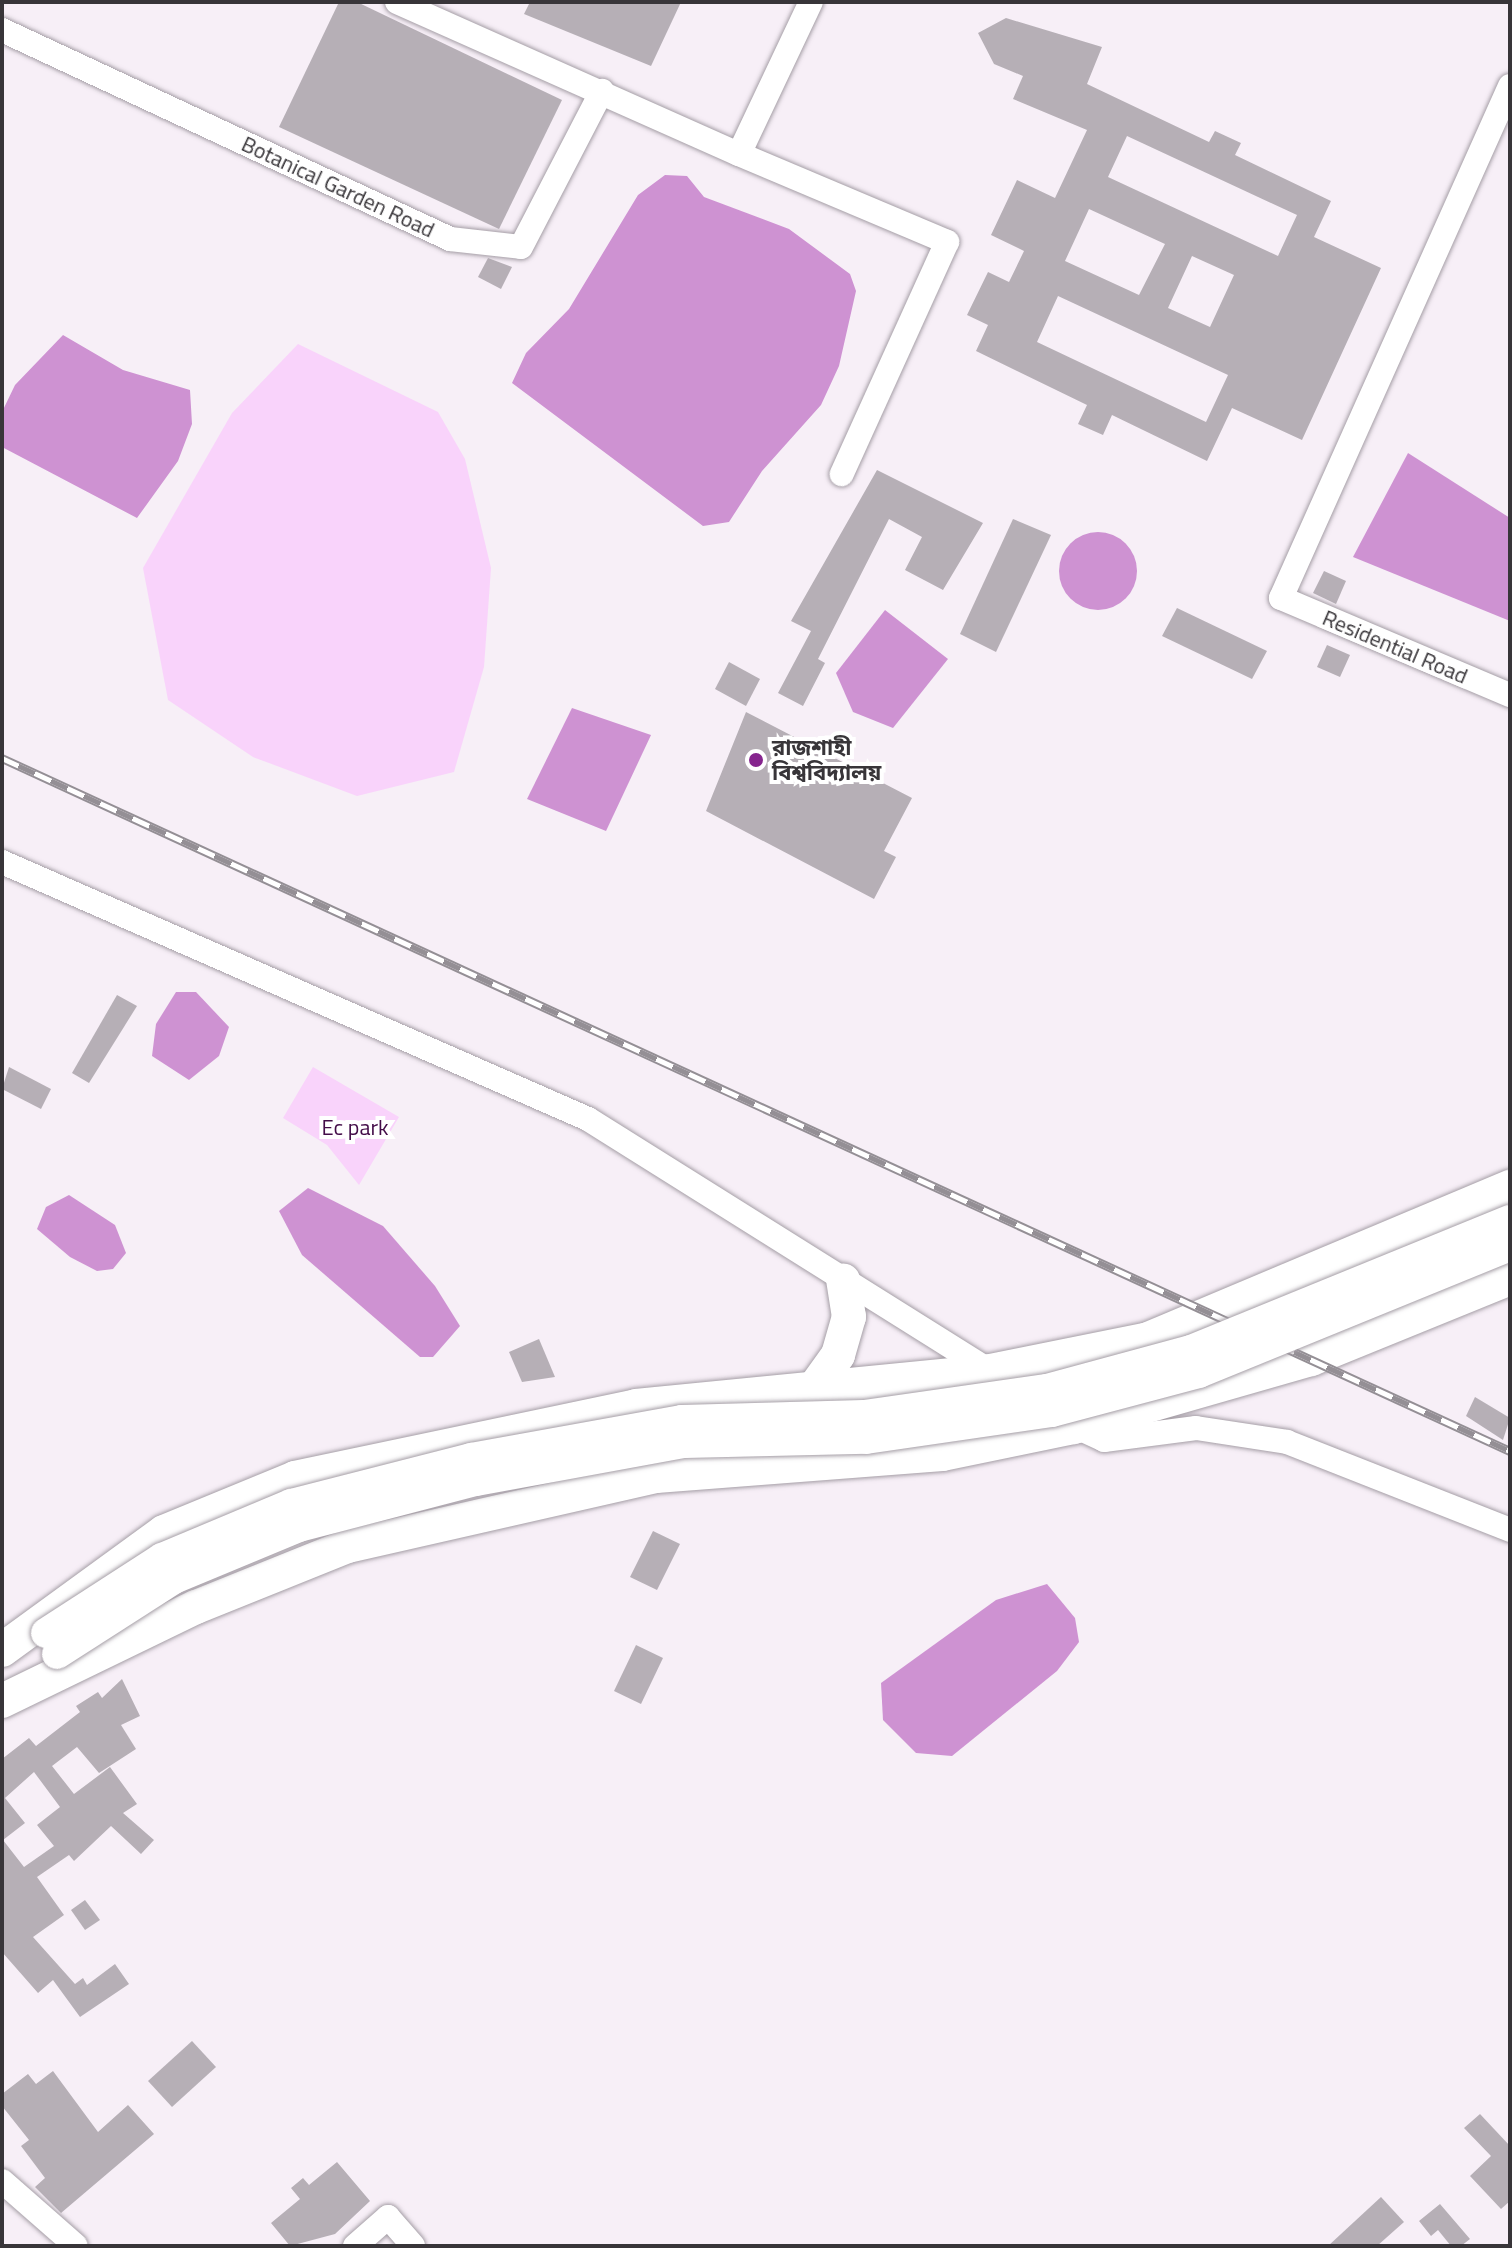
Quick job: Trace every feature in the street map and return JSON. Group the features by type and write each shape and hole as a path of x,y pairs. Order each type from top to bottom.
{"main road":[{"path":"2,1650 164,1532 295,1478 636,1406 810,1394 990,1371 1148,1339 1510,1187"},
{"path":"2,1701 196,1607 348,1546 656,1476 942,1454 1074,1427 1311,1359 1510,1278"},
{"path":"810,1394 838,1355 849,1317 843,1280"}],"street":[{"path":"397,2 739,154 947,242 842,474"},
{"path":"739,154 811,2"},
{"name":"Botanical Garden Road","path":"2,30 450,239 521,247 602,91"},
{"name":"Residential Road","path":"1510,86 1281,598 1510,695"},
{"path":"2,862 588,1119 1074,1427 1104,1440 1196,1428 1287,1442 1510,1530"},
{"path":"1510,1220 1191,1350 1047,1389 864,1415 682,1420 471,1458 291,1504 162,1558 52,1643 174,1579 299,1527 476,1481 684,1443 866,1439 1052,1412 1199,1373 1510,1246"},
{"path":"2,2181 76,2246"},
{"path":"355,2246 388,2217 413,2246"}],"green space":[{"path":"298,344 438,412 465,459 491,568 484,667 454,772 357,796 253,757 168,700 143,568 232,413"},
{"name":"Ec park","path":"313,1067 399,1117 359,1185 327,1145 283,1118"}],"shaded area":[{"path":"665,175 687,176 704,197 789,229 850,274 856,291 839,366 821,405 762,471 729,522 703,526 512,383 526,353 569,309 638,195"},
{"path":"63,335 123,370 190,390 192,424 178,461 137,518 2,447 2,412 15,385"},
{"path":"1408,453 1510,518 1510,621 1353,557"},
{"path":"1090,532 1106,532 1120,538 1131,549 1137,571 1131,593 1120,604 1106,610 1090,610 1076,604 1065,593 1059,579 1059,563 1065,549 1076,538"},
{"path":"885,610 948,659 893,728 853,712 836,673"},
{"path":"572,708 651,735 606,831 527,799"},
{"path":"176,992 196,992 229,1027 219,1056 189,1080 152,1056 156,1024"},
{"path":"308,1188 383,1226 435,1286 460,1326 433,1357 420,1357 302,1255 279,1211"},
{"path":"69,1195 115,1225 126,1253 113,1269 97,1271 70,1257 37,1229 46,1207"},
{"path":"1047,1584 1075,1618 1079,1642 1057,1671 952,1756 916,1753 883,1720 881,1683 996,1600"}],"building":[{"path":"339,2 357,2 562,100 499,229 279,127"},
{"path":"530,2 681,2 651,66 524,14"},
{"path":"1006,18 1102,47 1087,84 1209,142 1215,131 1241,143 1235,155 1331,201 1314,237 1381,268 1302,440 1232,408 1207,461 1112,415 1103,435 1078,424 1087,405 976,351 988,325 967,315 988,272 1009,282 1024,251 991,235 1017,180 1055,198 1087,130 1013,99 1023,76 994,64 978,33","holes":["1127,136 1297,215 1278,256 1108,177","1089,209 1165,244 1139,295 1065,261","1192,256 1234,275 1210,327 1168,308","1058,296 1228,375 1206,422 1037,342"]},
{"path":"488,258 512,267 501,289 478,277"},
{"path":"877,470 983,523 943,590 905,570 922,537 889,519 818,659 825,663 803,706 778,693 811,631 791,621"},
{"path":"1013,519 1051,535 996,652 960,634"},
{"path":"1324,571 1346,581 1336,604 1313,593"},
{"path":"1177,608 1267,651 1252,679 1162,636"},
{"path":"1327,645 1350,655 1340,677 1317,667"},
{"path":"729,662 760,679 746,706 715,689"},
{"path":"746,712 912,798 884,851 896,857 874,899 706,811"},
{"path":"117,995 137,1006 89,1083 72,1073"},
{"path":"9,1067 51,1089 41,1109 2,1089"},
{"path":"539,1339 555,1377 522,1382 509,1352"},
{"path":"1475,1397 1510,1418 1503,1440 1466,1416"},
{"path":"653,1531 680,1544 657,1590 630,1577"},
{"path":"636,1645 663,1658 641,1704 614,1691"},
{"path":"122,1679 140,1716 121,1725 136,1749 99,1773 77,1747 52,1766 74,1794 110,1767 137,1804 123,1813 154,1840 141,1854 111,1826 74,1861 69,1855 37,1877 64,1915 33,1937 75,1984 83,1978 87,1985 115,1964 129,1984 80,2017 53,1980 38,1993 2,1952 2,1759 29,1738 36,1746 80,1712 76,1706 98,1692 102,1698","holes":["34,1772 60,1807 37,1825 54,1846 24,1867 3,1840 25,1823 5,1798"]},
{"path":"85,1900 100,1920 85,1930 71,1910"},
{"path":"192,2041 216,2067 172,2107 148,2081"},
{"path":"53,2071 98,2132 128,2105 154,2134 61,2213 35,2187 45,2178 21,2146 29,2140 2,2106 2,2094 28,2074 36,2084"},
{"path":"1480,2114 1510,2146 1510,2201 1501,2209 1470,2176 1491,2156 1464,2128"},
{"path":"337,2162 370,2201 335,2234 290,2246 271,2223 300,2199 291,2188 303,2178 309,2185"},
{"path":"1381,2197 1404,2222 1377,2246 1328,2246"},
{"path":"1440,2204 1470,2239 1461,2246 1451,2246 1438,2230 1431,2236 1419,2221"}],"railway":[{"path":"2,758 1510,1451"}],"place":[{"name":"রাজশাহী বিশ্ববিদ্যালয়","path":"756,760"}]}
